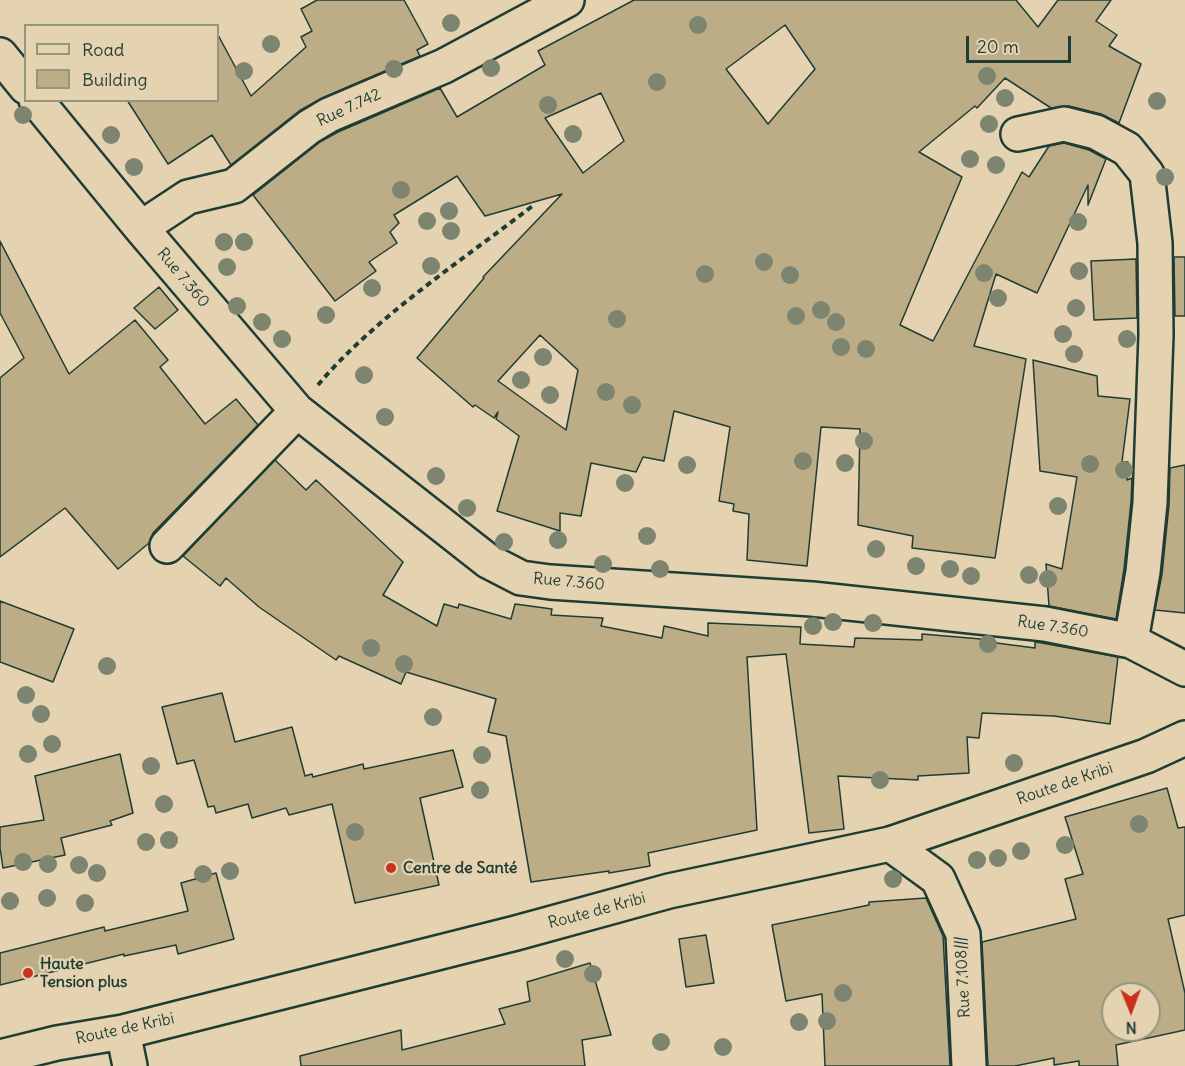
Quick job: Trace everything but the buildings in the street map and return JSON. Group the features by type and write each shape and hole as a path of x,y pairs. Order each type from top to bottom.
{"street":[{"name":"Rue 7.742","path":"141,228 188,197 234,186 309,127 329,115 444,66 567,0"},
{"name":"Rue 7.360","path":"38,102 141,228 297,411 488,561 521,578 562,583 812,599 1045,624 1131,641 1185,669"},
{"path":"1018,134 1064,124 1096,132 1128,149 1147,174 1155,243 1155,380 1150,503 1143,572 1131,641"},
{"path":"167,546 297,411"},
{"name":"Route de Kribi","path":"0,1058 61,1055 123,1032 504,936 669,891 890,844 1146,756 1185,738"},
{"name":"Rue 7.108///","path":"890,844 938,879 963,934 969,1066"},
{"path":"123,1032 130,1066"}],"path":[{"path":"297,411 356,346 404,304 535,204"}],"place":[{"name":"Centre de Santé","path":"391,868"},
{"name":"Haute Tension plus","path":"28,973"}]}
